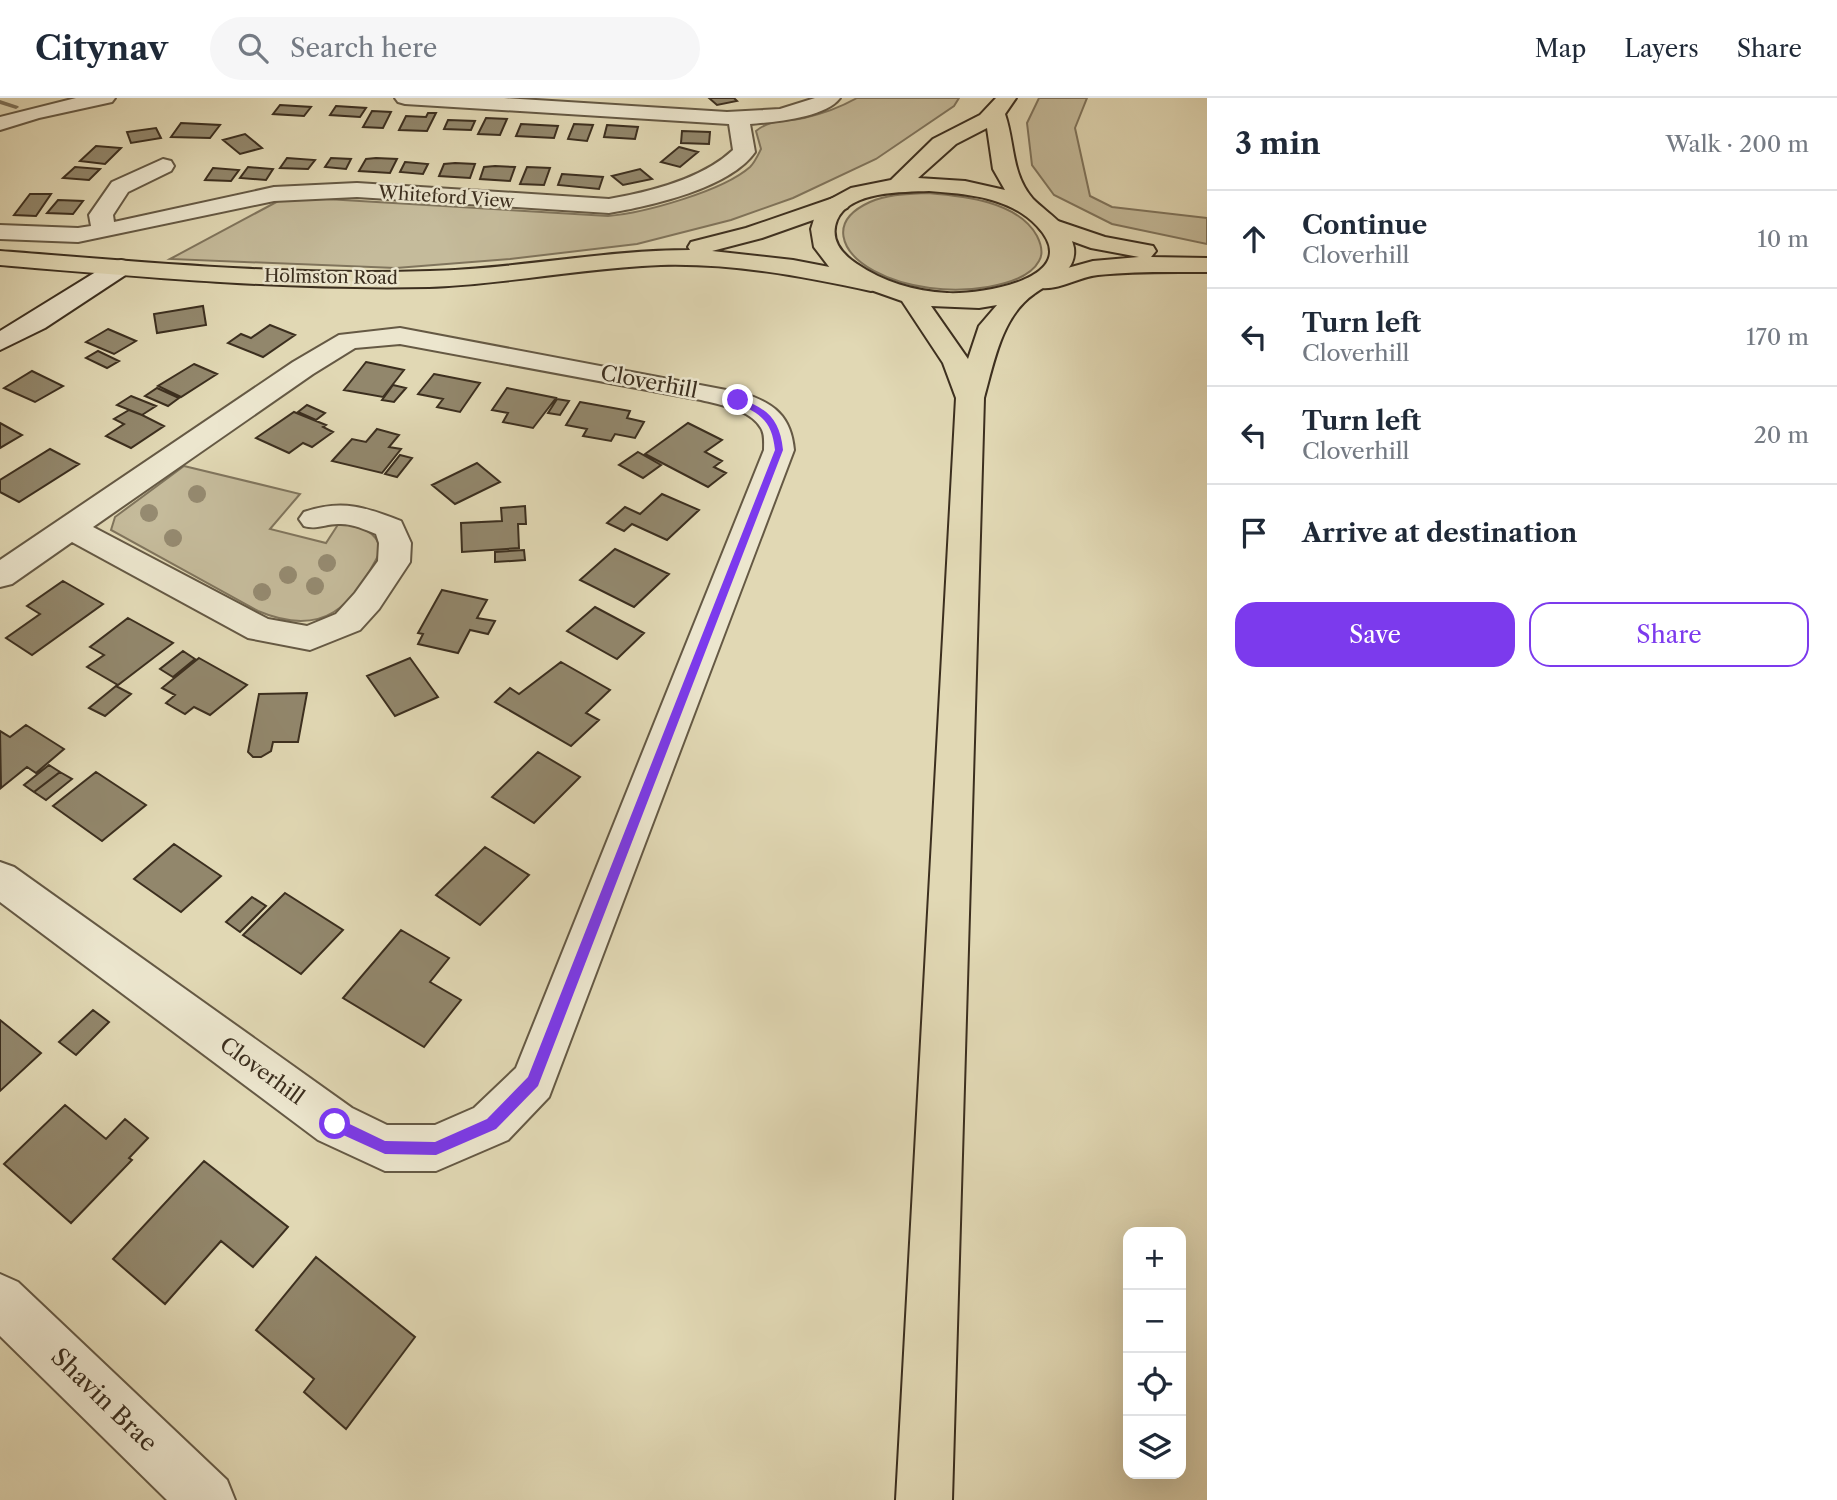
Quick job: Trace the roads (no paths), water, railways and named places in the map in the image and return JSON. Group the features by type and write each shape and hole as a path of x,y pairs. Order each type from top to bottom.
{"main road":[{"path":"898,185 926,156 1001,107 1004,169 1025,204 1057,234 1063,252 1060,263 992,326 970,398 924,1500"},
{"path":"661,258 754,233 872,189 898,185 951,186 1025,204"},
{"path":"839,203 828,213 821,230 824,243 842,265 871,282"},
{"path":"1049,225 1100,243 1207,263"},
{"name":"Holmston Road","path":"0,258 347,279 431,279 661,258"},
{"path":"661,258 740,260 871,282 911,295 974,300 1093,268 1207,263"},
{"path":"911,295 957,363 970,398"}],"street":[{"path":"0,124 34,113 105,98"},
{"path":"405,98 481,100 738,118 800,110 831,98"},
{"name":"Whiteford View","path":"0,232 78,234 104,231 274,194 357,190 609,206 639,201 726,169 744,152 743,134 738,118"},
{"path":"104,231 101,215 120,187 163,166"},
{"path":"0,342 36,323 121,267"},
{"name":"Cloverhill","path":"0,576 327,352 348,341 376,337 424,340 738,400 758,410 777,429 779,450 534,1082 491,1124 436,1149 385,1148 335,1124 0,879"},
{"path":"71,528 260,630 310,638 348,622 394,562 395,543 390,528 357,517 331,512 315,519"},
{"name":"Shavin Brae","path":"0,1300 207,1500"}],"waterway":[{"path":"0,102 16,107"}]}
